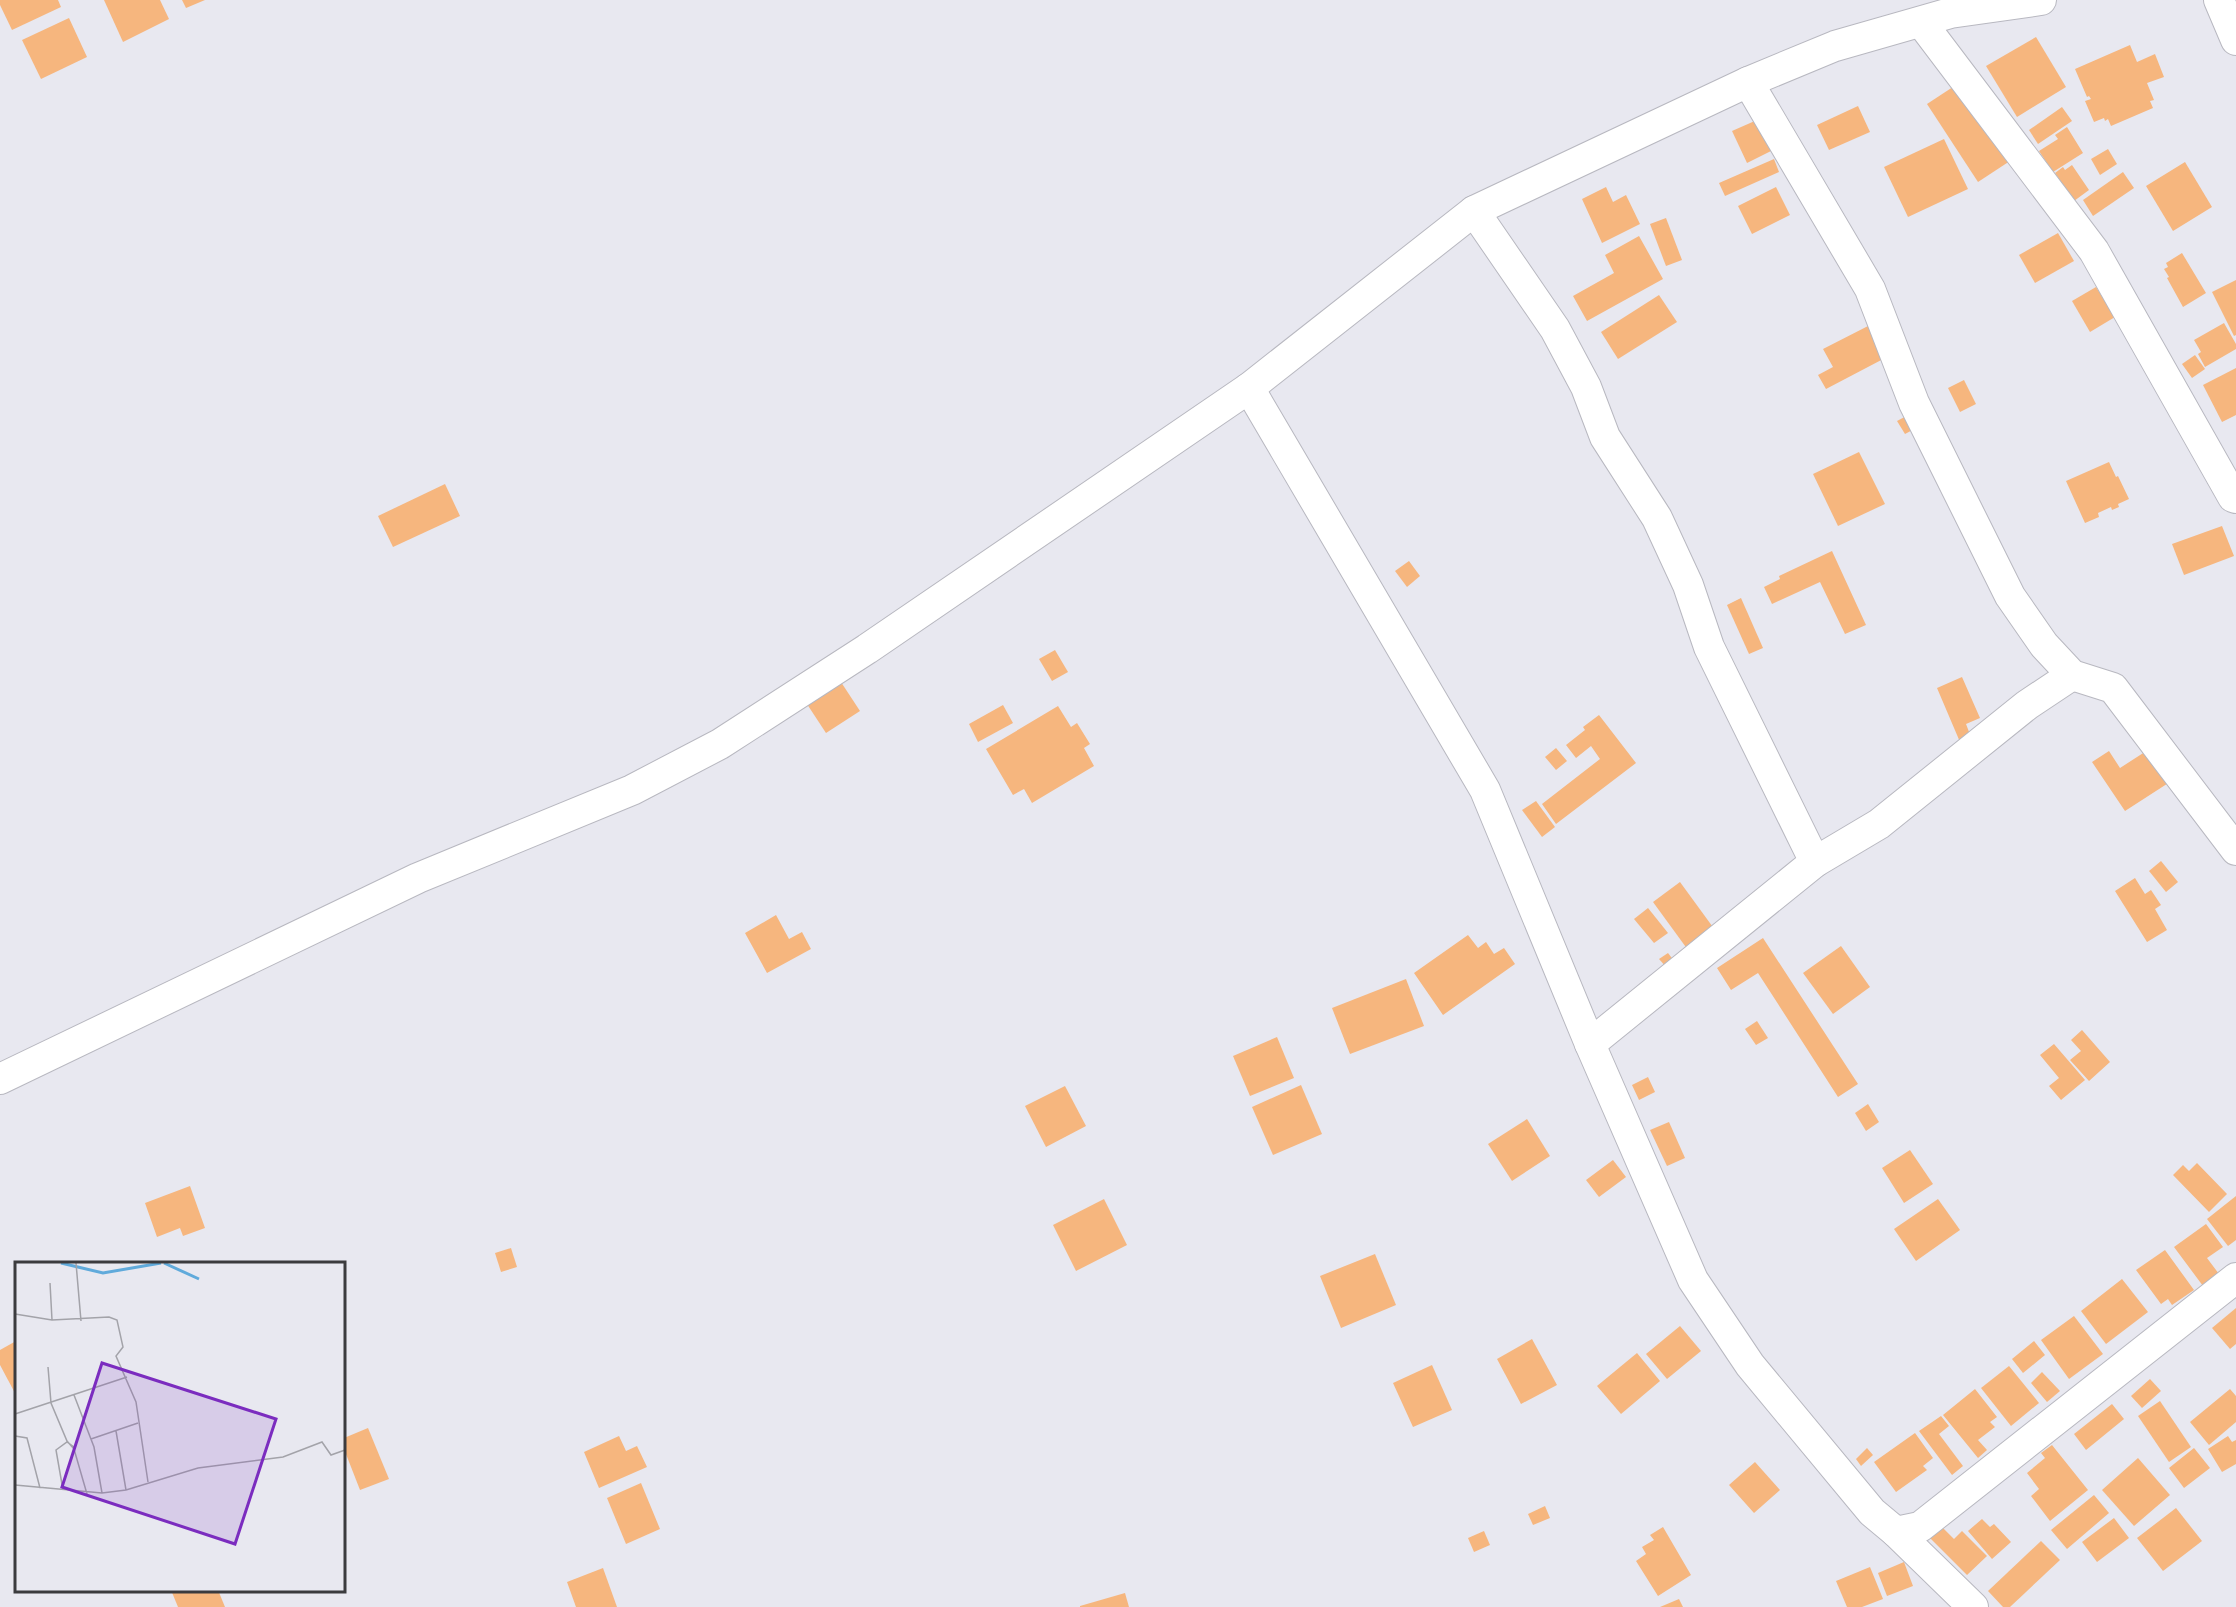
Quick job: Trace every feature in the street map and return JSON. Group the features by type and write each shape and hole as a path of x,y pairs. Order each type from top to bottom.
{"street":[{"path":"0,1079 418,878 632,790 720,744 867,649 1250,388 1474,211 1748,81 1835,46 1950,13 2041,0"},
{"path":"2219,0 2236,40"},
{"path":"1921,22 2094,251 2235,499"},
{"path":"1748,81 1870,289 1914,403 2010,596 2044,645 2072,675 2114,688 2236,850"},
{"path":"1474,211 1555,329 1586,387 1605,437 1657,518 1688,585 1709,647 1815,862"},
{"path":"1250,388 1485,790 1590,1044 1693,1280 1750,1365 1872,1512 1896,1532 1973,1607"},
{"path":"1590,1044 1815,862 1879,824 2027,705 2072,675"},
{"path":"1896,1532 1920,1527 2236,1278"}],"building":[{"path":"0,0 58,0 61,7 12,30 0,5"},
{"path":"104,0 160,0 169,19 123,42"},
{"path":"182,0 205,0 186,8"},
{"path":"69,18 87,57 41,79 22,40"},
{"path":"2036,37 2066,87 2017,117 1986,66"},
{"path":"2130,45 2137,62 2155,54 2164,77 2147,83 2154,100 2150,101 2153,108 2111,126 2108,119 2105,121 2104,118 2094,122 2085,101 2091,99 2087,97 2075,69"},
{"path":"1962,81 2013,159 1978,182 1927,104"},
{"path":"1858,106 1870,132 1829,150 1817,125"},
{"path":"2062,107 2072,121 2038,144 2029,130"},
{"path":"1757,120 1771,151 1747,163 1732,131"},
{"path":"2067,127 2083,153 2053,172 2039,151 2058,139 2055,135"},
{"path":"1944,139 1968,189 1908,217 1884,167"},
{"path":"2108,149 2117,164 2100,175 2091,159"},
{"path":"1774,159 1779,172 1725,196 1719,183"},
{"path":"2185,162 2212,207 2173,231 2146,186"},
{"path":"2072,165 2089,190 2074,201 2055,173 2063,167 2065,170"},
{"path":"2123,172 2134,188 2093,216 2083,200"},
{"path":"1606,187 1613,202 1626,195 1640,224 1602,243 1582,199"},
{"path":"1776,187 1790,215 1752,234 1738,206"},
{"path":"1666,218 1682,260 1666,266 1650,224"},
{"path":"2058,233 2074,261 2035,283 2019,255"},
{"path":"1639,236 1663,279 1587,321 1573,296 1614,273 1605,255"},
{"path":"2182,253 2206,293 2183,307 2164,269 2168,267 2166,263"},
{"path":"2236,280 2236,335 2234,336 2212,292"},
{"path":"2096,287 2115,317 2090,332 2072,301"},
{"path":"1659,295 1677,322 1618,359 1601,332"},
{"path":"2224,323 2236,344 2236,349 2205,367 2198,354 2201,352 2194,340"},
{"path":"1870,325 1887,357 1826,389 1818,375 1833,367 1823,349"},
{"path":"2195,355 2205,369 2192,378 2182,364"},
{"path":"2236,368 2236,415 2222,422 2203,385"},
{"path":"1964,380 1976,404 1960,412 1948,388"},
{"path":"1912,413 1920,426 1905,434 1897,421"},
{"path":"1859,452 1885,504 1838,526 1813,474"},
{"path":"2109,462 2129,499 2118,504 2119,507 2112,510 2111,507 2098,513 2099,517 2085,523 2066,481"},
{"path":"445,484 460,516 393,547 378,516"},
{"path":"2222,526 2234,556 2184,575 2172,544"},
{"path":"1832,551 1866,625 1845,634 1820,582 1772,604 1764,587 1780,579 1779,576"},
{"path":"1409,561 1420,576 1407,587 1395,571"},
{"path":"1741,598 1763,648 1749,654 1727,605"},
{"path":"1055,650 1068,672 1052,681 1039,659"},
{"path":"837,676 860,711 826,733 803,698"},
{"path":"1962,677 1980,718 1966,724 1971,737 1960,742 1937,688"},
{"path":"1003,705 1013,723 978,742 969,724"},
{"path":"1058,706 1071,727 1077,723 1090,744 1084,748 1094,766 1032,803 1024,789 1013,795 986,749"},
{"path":"1599,715 1636,763 1556,824 1542,804 1600,759 1591,746 1576,758 1566,745 1585,730 1583,727"},
{"path":"1556,748 1567,761 1556,770 1545,757"},
{"path":"2151,748 2173,780 2125,811 2092,762 2109,751 2120,768"},
{"path":"1536,801 1555,827 1542,837 1522,810"},
{"path":"2161,861 2178,882 2166,892 2149,871"},
{"path":"2135,878 2145,894 2151,890 2161,905 2155,909 2167,930 2147,942 2115,891"},
{"path":"1680,882 1715,930 1688,950 1653,902"},
{"path":"1648,908 1668,933 1654,943 1634,919"},
{"path":"776,915 789,939 802,932 811,949 767,973 745,933"},
{"path":"1468,935 1478,948 1486,942 1494,954 1504,948 1515,964 1443,1015 1414,973"},
{"path":"1763,938 1858,1084 1838,1097 1758,973 1731,990 1717,968"},
{"path":"1841,946 1870,987 1833,1014 1803,973"},
{"path":"1668,953 1675,962 1667,968 1659,959"},
{"path":"1406,979 1424,1026 1350,1054 1332,1008"},
{"path":"1757,1021 1768,1038 1756,1045 1745,1029"},
{"path":"2082,1030 2110,1062 2089,1081 2070,1060 2081,1051 2071,1040"},
{"path":"1277,1037 1294,1078 1250,1096 1233,1056"},
{"path":"2054,1044 2085,1080 2061,1100 2049,1086 2059,1078 2040,1055"},
{"path":"1648,1077 1655,1092 1639,1100 1632,1085"},
{"path":"1301,1085 1322,1134 1273,1155 1252,1107"},
{"path":"1065,1086 1086,1126 1046,1147 1025,1106"},
{"path":"1868,1104 1879,1122 1866,1131 1855,1113"},
{"path":"1527,1119 1550,1156 1512,1181 1488,1144"},
{"path":"1669,1122 1685,1158 1667,1166 1650,1130"},
{"path":"1910,1150 1933,1184 1904,1203 1882,1168"},
{"path":"1613,1160 1626,1177 1599,1197 1586,1180"},
{"path":"2197,1163 2227,1194 2209,1212 2173,1175 2183,1165 2189,1171"},
{"path":"190,1186 205,1228 183,1236 180,1228 157,1237 145,1203"},
{"path":"2236,1196 2236,1240 2228,1246 2207,1219"},
{"path":"1104,1199 1127,1245 1076,1271 1053,1225"},
{"path":"1938,1199 1960,1230 1916,1261 1894,1229"},
{"path":"2206,1224 2223,1247 2207,1258 2219,1274 2203,1286 2174,1247"},
{"path":"511,1248 517,1267 501,1272 495,1253"},
{"path":"2165,1250 2194,1290 2172,1305 2168,1299 2161,1304 2136,1270"},
{"path":"1375,1254 1396,1305 1341,1328 1320,1276"},
{"path":"2122,1279 2148,1312 2106,1344 2081,1311"},
{"path":"2236,1308 2236,1344 2230,1349 2212,1328"},
{"path":"2074,1316 2103,1354 2069,1379 2041,1340"},
{"path":"1680,1326 1701,1351 1667,1379 1646,1354"},
{"path":"1532,1339 1557,1385 1521,1404 1497,1359"},
{"path":"2034,1341 2045,1355 2023,1373 2012,1359"},
{"path":"15,1342 15,1393 0,1365 0,1350"},
{"path":"1637,1353 1660,1381 1621,1414 1597,1386"},
{"path":"1432,1365 1452,1410 1413,1427 1393,1383"},
{"path":"2009,1366 2039,1403 2011,1426 1981,1388"},
{"path":"2042,1372 2060,1391 2047,1402 2031,1383"},
{"path":"2150,1379 2161,1391 2142,1408 2131,1396"},
{"path":"1975,1389 1997,1417 1990,1422 1995,1427 1978,1440 1987,1450 1978,1458 1943,1415"},
{"path":"2230,1389 2236,1396 2236,1422 2209,1445 2190,1422"},
{"path":"2160,1401 2191,1447 2169,1462 2138,1416"},
{"path":"2112,1404 2124,1419 2086,1450 2074,1434"},
{"path":"1941,1416 1949,1426 1939,1434 1963,1466 1952,1475 1919,1431"},
{"path":"368,1428 389,1479 360,1490 345,1452 345,1438"},
{"path":"1915,1433 1933,1458 1923,1466 1927,1470 1896,1492 1874,1462"},
{"path":"619,1436 626,1451 637,1446 647,1467 599,1488 584,1452"},
{"path":"2228,1436 2232,1442 2236,1440 2236,1464 2222,1472 2208,1449"},
{"path":"2052,1445 2088,1490 2050,1521 2031,1496 2039,1489 2027,1473 2045,1458 2041,1453"},
{"path":"1867,1448 1873,1455 1861,1466 1856,1459"},
{"path":"2194,1448 2210,1468 2184,1488 2169,1468"},
{"path":"2138,1458 2170,1495 2134,1526 2102,1490"},
{"path":"1755,1462 1780,1490 1754,1513 1729,1485"},
{"path":"641,1483 660,1529 626,1544 607,1498"},
{"path":"2094,1495 2109,1513 2067,1549 2051,1530"},
{"path":"1545,1506 1550,1518 1533,1525 1528,1514"},
{"path":"2176,1508 2202,1541 2163,1571 2137,1538"},
{"path":"2114,1518 2129,1538 2097,1562 2082,1542"},
{"path":"1982,1519 1990,1527 1994,1524 2011,1542 1992,1559 1968,1531"},
{"path":"1941,1526 1954,1539 1962,1531 1987,1556 1967,1575 1929,1537"},
{"path":"1663,1527 1691,1575 1658,1596 1636,1561 1646,1554 1642,1547 1654,1540 1650,1535"},
{"path":"1484,1531 1490,1545 1474,1552 1468,1538"},
{"path":"2041,1541 2060,1560 2010,1607 2003,1607 1988,1591"},
{"path":"1904,1562 1913,1586 1887,1596 1878,1573"},
{"path":"1870,1567 1883,1599 1862,1607 1847,1607 1836,1581"},
{"path":"603,1568 617,1607 576,1607 567,1582"},
{"path":"172,1592 219,1592 225,1607 178,1607"},
{"path":"1125,1593 1129,1607 1080,1607 1080,1606"},
{"path":"1679,1599 1683,1607 1660,1607"}]}
